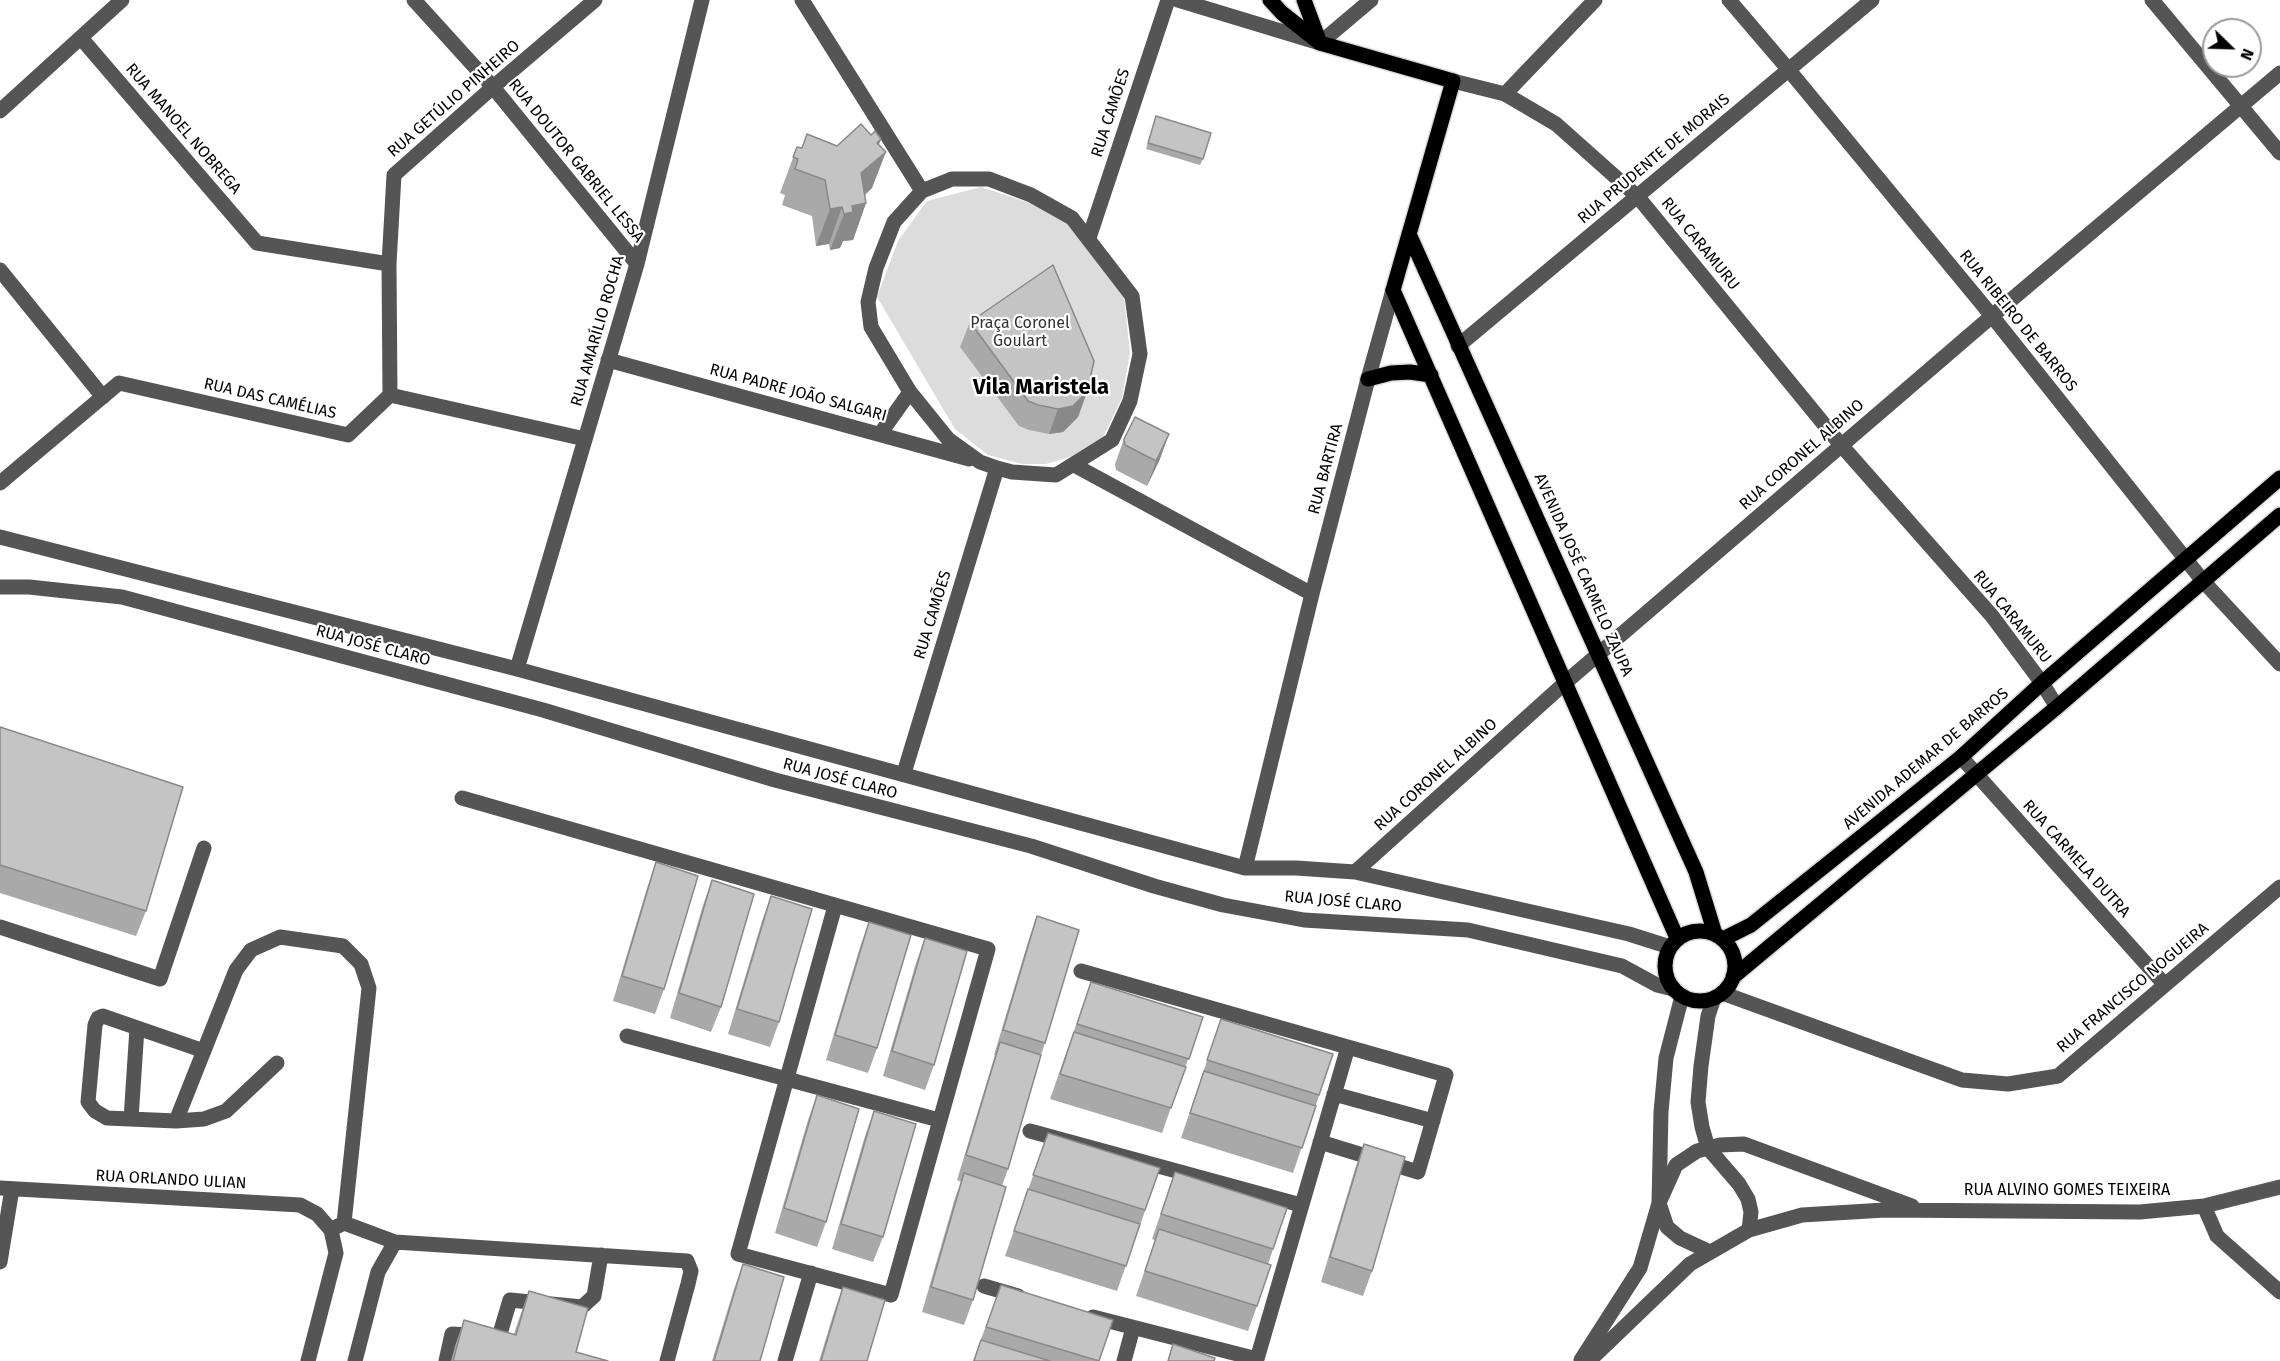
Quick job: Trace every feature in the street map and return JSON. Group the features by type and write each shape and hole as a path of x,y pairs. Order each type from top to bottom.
{"main road":[{"path":"1270,0 1282,13 1320,43"},
{"path":"1304,0 1320,43"},
{"name":"RUA CARAMURU","path":"1320,43 1453,81"},
{"name":"RUA BARTIRA","path":"1393,290 1453,81"},
{"name":"AVENIDA JOSÉ CARMELO ZAUPA","path":"1409,234 1696,872 1719,937"},
{"path":"1393,290 1566,682 1674,942"},
{"path":"1368,379 1391,373 1410,372 1431,375"},
{"name":"AVENIDA ADEMAR DE BARROS","path":"1719,937 1751,925 1961,757 2042,683 2280,478"},
{"path":"1733,977 1734,957 1719,937 1695,931 1674,942 1665,957 1664,969 1667,980 1677,993 1692,1000 1704,1001 1718,995 1733,977 2057,707 2280,515"}],"street":[{"path":"0,111 122,0"},
{"name":"RUA DOUTOR GABRIEL LESSA","path":"414,0 493,87 637,264"},
{"name":"RUA GETÚLIO PINHEIRO","path":"390,395 389,264 394,175 596,0"},
{"name":"RUA AMARÍLIO ROCHA","path":"517,669 637,264 702,0"},
{"path":"802,0 922,191"},
{"name":"RUA CAMÕES","path":"1089,238 1168,0"},
{"name":"RUA CARAMURU","path":"1178,0 1320,43"},
{"path":"1320,43 1371,0"},
{"path":"1504,94 1595,0"},
{"name":"RUA RIBEIRO DE BARROS","path":"1729,0 1992,316 2203,580 2280,664"},
{"name":"RUA PRUDENTE DE MORAIS","path":"1458,345 1872,0"},
{"path":"2152,0 2280,153"},
{"name":"RUA MANOEL NOBREGA","path":"81,38 257,243 389,264"},
{"name":"RUA CORONEL ALBINO","path":"1355,872 1566,682 1992,316 2280,74"},
{"name":"RUA CARAMURU","path":"1453,81 1504,94 1556,124 1638,197 1841,445 1992,616 2057,707"},
{"path":"952,179 988,179 1032,195 1072,218 1089,238 1131,296 1140,354 1130,401 1112,440 1056,475 1012,472 980,462 948,439 910,392 871,327 868,302 876,268 894,222 922,191 952,179"},
{"path":"0,270 103,397"},
{"name":"RUA BARTIRA","path":"1245,868 1312,594 1393,290"},
{"name":"RUA PADRE JOÃO SALGARI","path":"608,360 980,462"},
{"name":"RUA DAS CAMÉLIAS","path":"0,483 119,383 348,435 390,395"},
{"path":"880,434 910,392"},
{"path":"390,395 585,439"},
{"path":"1074,465 1312,594"},
{"name":"RUA CAMÕES","path":"904,773 997,468"},
{"name":"RUA JOSÉ CLARO","path":"0,537 517,669 1245,868 1296,868 1355,872 1629,934 1674,942"},
{"name":"RUA JOSÉ CLARO","path":"0,586 122,597 543,710 775,780 1031,846 1154,886 1223,905 1304,920 1468,930 1622,966 1677,993"},
{"name":"RUA CARMELA DUTRA","path":"1961,757 2165,985"},
{"path":"462,798 988,949 891,1295 738,1254 835,906"},
{"path":"0,927 160,979 204,848"},
{"name":"RUA FRANCISCO NOGUEIRA","path":"1718,995 1962,1080 2008,1084 2058,1076 2280,887"},
{"path":"176,1121 236,970 251,950 280,937 343,946 361,964 369,988 337,1227 336,1253 308,1361"},
{"path":"1081,971 1446,1076 1418,1172 1320,1142"},
{"path":"1677,993 1666,1058 1661,1112 1659,1203 1667,1227 1680,1238 1710,1252"},
{"path":"1718,995 1708,1016 1698,1102 1708,1148 1739,1184 1748,1199 1751,1212 1749,1230"},
{"path":"204,1051 103,1017 98,1018 95,1025 88,1102 95,1111 107,1119 176,1121 204,1119 226,1111 277,1063"},
{"path":"131,1119 137,1029"},
{"path":"627,1036 939,1120"},
{"path":"1076,1312 1257,1359 1348,1047"},
{"path":"1334,1094 1433,1121"},
{"path":"1030,1131 1301,1204"},
{"name":"RUA ALVINO GOMES TEIXEIRA","path":"1581,1361 1640,1268 1659,1203 1676,1165 1697,1150 1720,1145 1744,1144 1923,1210"},
{"name":"RUA ALVINO GOMES TEIXEIRA","path":"1589,1361 1690,1264 1749,1230 1802,1215 1923,1210 2140,1212 2204,1206 2280,1187"},
{"path":"0,1262 6,1188"},
{"name":"RUA ORLANDO ULIAN","path":"6,1188 300,1205 337,1227"},
{"path":"2204,1206 2217,1236 2280,1292"},
{"path":"337,1227 395,1242 687,1261 691,1270 667,1361"},
{"path":"355,1361 378,1272 395,1242"},
{"path":"446,1361 452,1334 499,1337 510,1300 582,1307 594,1296 601,1255"},
{"path":"785,1361 811,1273"},
{"path":"984,1286 1030,1299"},
{"path":"1124,1361 1133,1328"}],"green space":[{"name":"Praça Coronel Goulart","path":"981,187 1030,203 1067,223 1124,298 1130,353 1122,398 1103,437 1070,457 1046,464 1022,464 988,455 955,429 877,297 898,241 927,201"}],"building":[{"path":"1156,116 1211,133 1203,159 1148,143"},
{"path":"861,124 871,135 875,131 881,139 877,143 886,152 861,173 866,203 852,206 853,212 844,214 842,207 830,209 825,180 795,169 798,159 793,157 797,147 802,148 807,134 837,146"},
{"path":"1053,265 1094,361 1087,392 1073,406 1058,409 1028,401 970,322"},
{"path":"1135,417 1169,434 1156,461 1125,445 1124,439"},
{"path":"0,727 183,787 146,911 0,865"},
{"path":"656,862 698,876 664,989 622,976"},
{"path":"712,880 754,894 721,1007 679,993"},
{"path":"771,896 812,909 779,1022 737,1009"},
{"path":"1037,916 1079,930 1045,1043 1003,1030"},
{"path":"869,922 911,935 877,1048 835,1035"},
{"path":"925,938 967,951 934,1065 892,1051"},
{"path":"1091,982 1203,1017 1189,1059 1077,1024"},
{"path":"1221,1019 1333,1054 1319,1095 1207,1060"},
{"path":"1074,1032 1186,1067 1171,1108 1060,1074"},
{"path":"1000,1042 1041,1055 1008,1169 966,1155"},
{"path":"1204,1071 1316,1106 1302,1148 1190,1113"},
{"path":"817,1095 859,1109 826,1222 784,1208"},
{"path":"874,1111 916,1124 883,1237 841,1224"},
{"path":"1048,1133 1160,1168 1145,1210 1033,1175"},
{"path":"1364,1144 1405,1157 1372,1271 1330,1257"},
{"path":"1175,1172 1287,1208 1273,1249 1161,1214"},
{"path":"964,1173 1006,1187 973,1300 931,1287"},
{"path":"1028,1189 1140,1224 1126,1266 1014,1231"},
{"path":"1159,1229 1271,1265 1257,1306 1145,1271"},
{"path":"743,1264 784,1277 760,1361 714,1361"},
{"path":"1001,1285 1113,1320 1099,1361 986,1327"},
{"path":"843,1287 885,1300 867,1361 821,1361"},
{"path":"529,1291 588,1308 576,1352 608,1361 453,1361 464,1320 516,1335"},
{"path":"981,1340 1050,1361 974,1361"},
{"path":"1173,1344 1215,1358 1214,1361 1168,1361"}],"district":[{"name":"Vila Maristela","path":"1041,388"}]}
